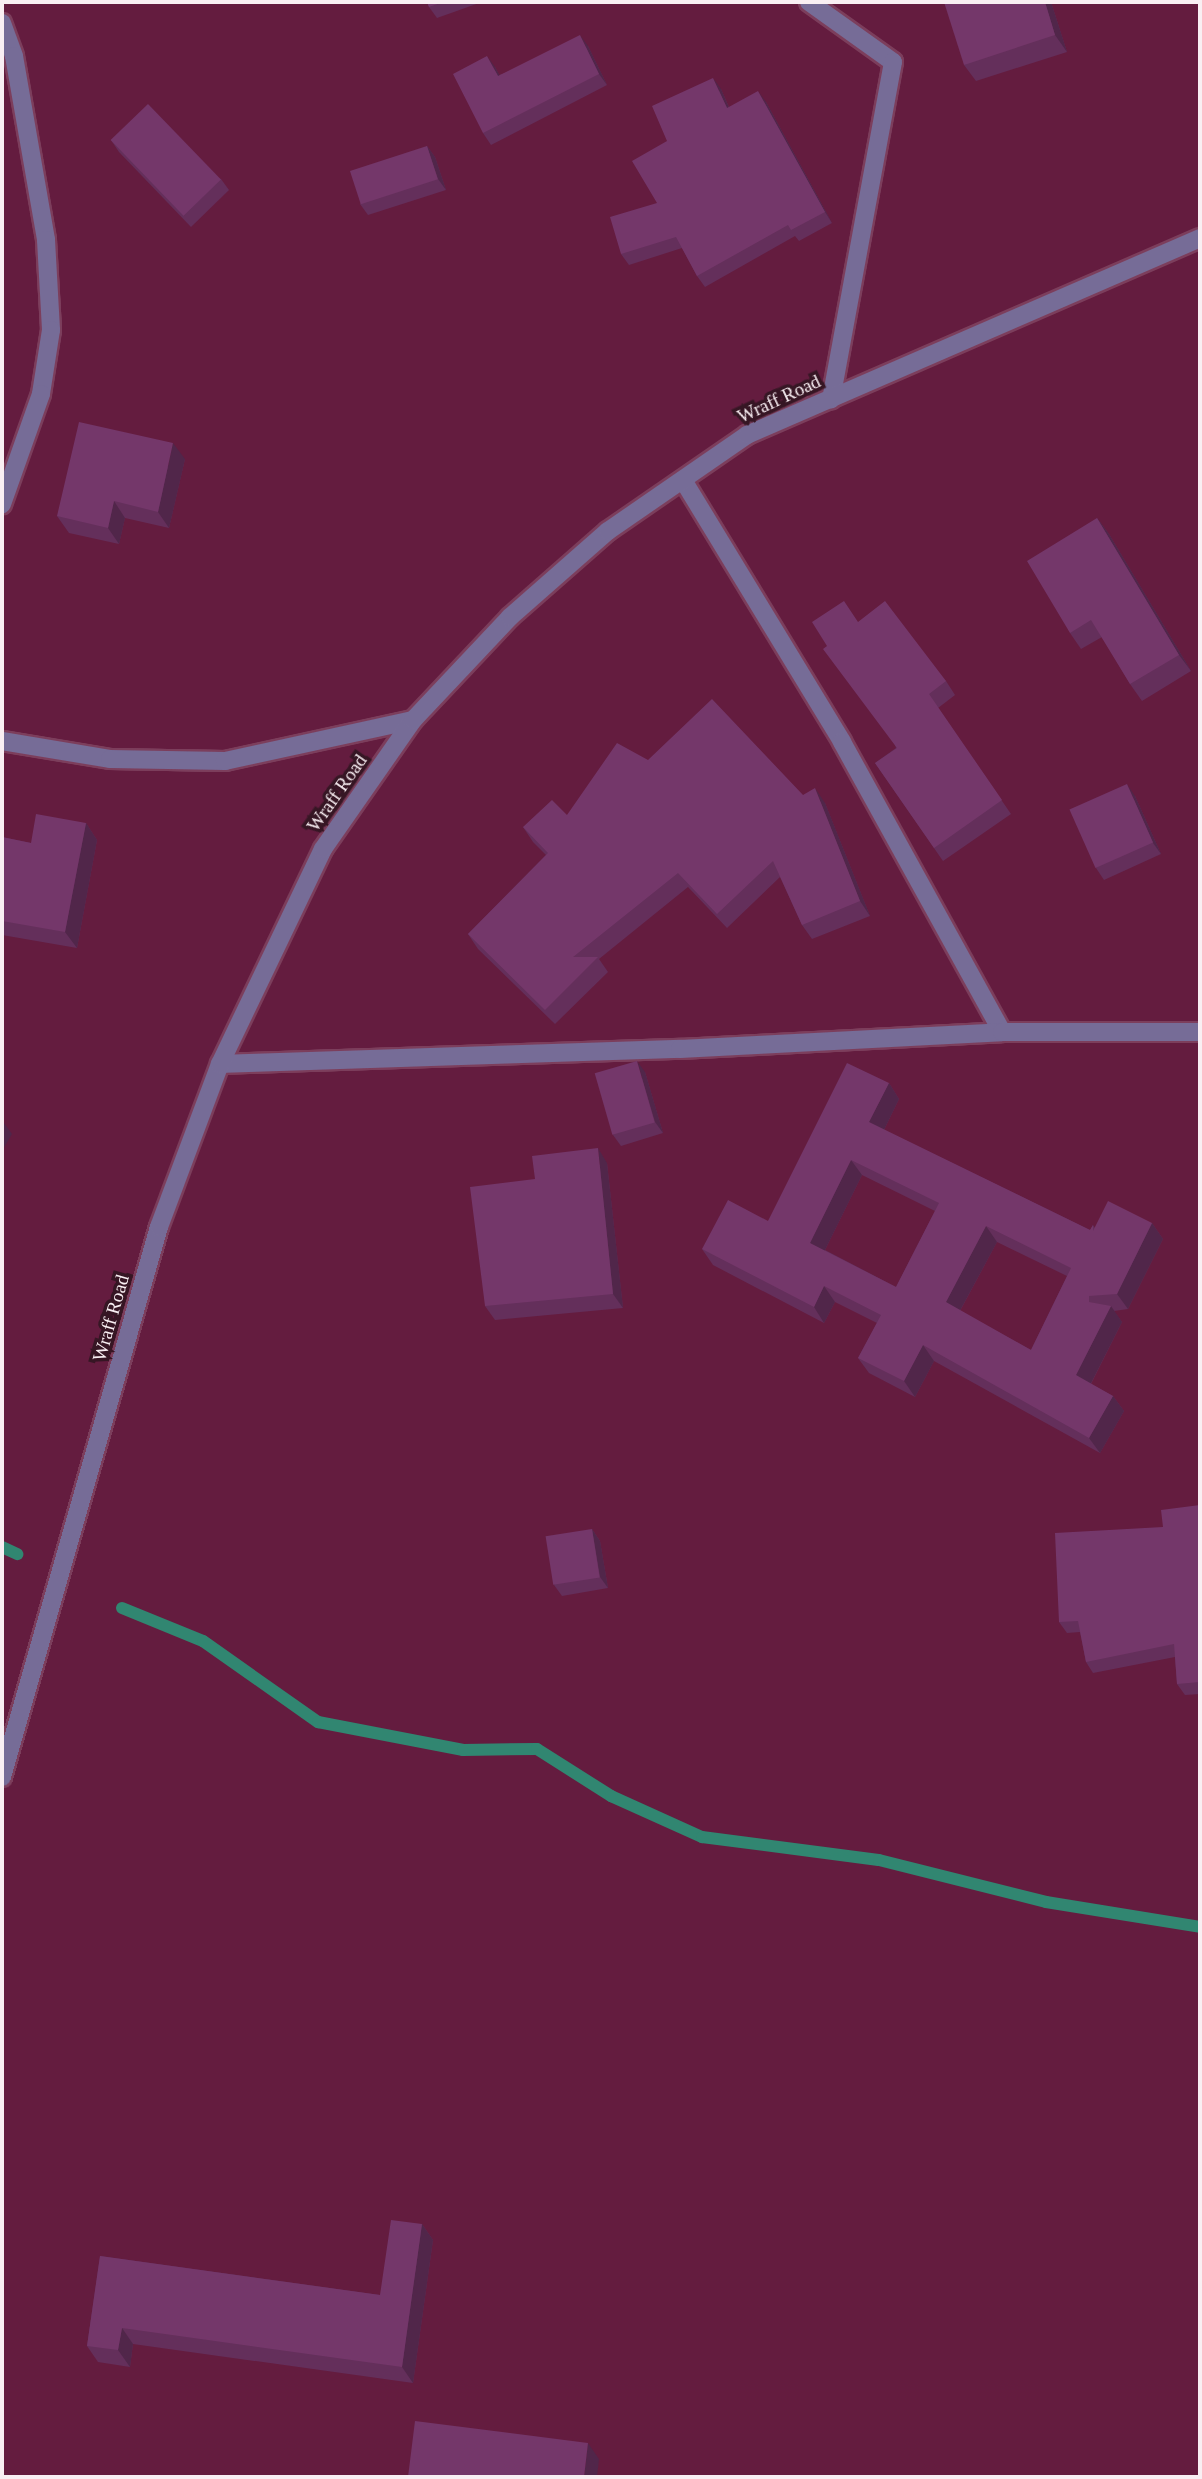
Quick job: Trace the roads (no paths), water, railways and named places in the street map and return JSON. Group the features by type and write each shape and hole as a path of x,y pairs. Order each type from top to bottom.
{"street":[{"path":"809,2 893,62 831,399"},
{"path":"2,23 14,56 46,240 51,331 41,394 2,504"},
{"name":"Wraff Road","path":"2,1777 159,1227 220,1065 323,849 413,720 510,617 608,531 747,435 1200,238"},
{"path":"683,480 842,742 1002,1032"},
{"path":"2,741 110,759 225,761 413,720"},
{"path":"220,1065 680,1049 1002,1032 1200,1032"}],"waterway":[{"path":"2,1547 17,1554"},
{"path":"122,1608 203,1641 318,1722 463,1750 537,1749 611,1796 702,1837 879,1860 1046,1902 1200,1927"}]}
